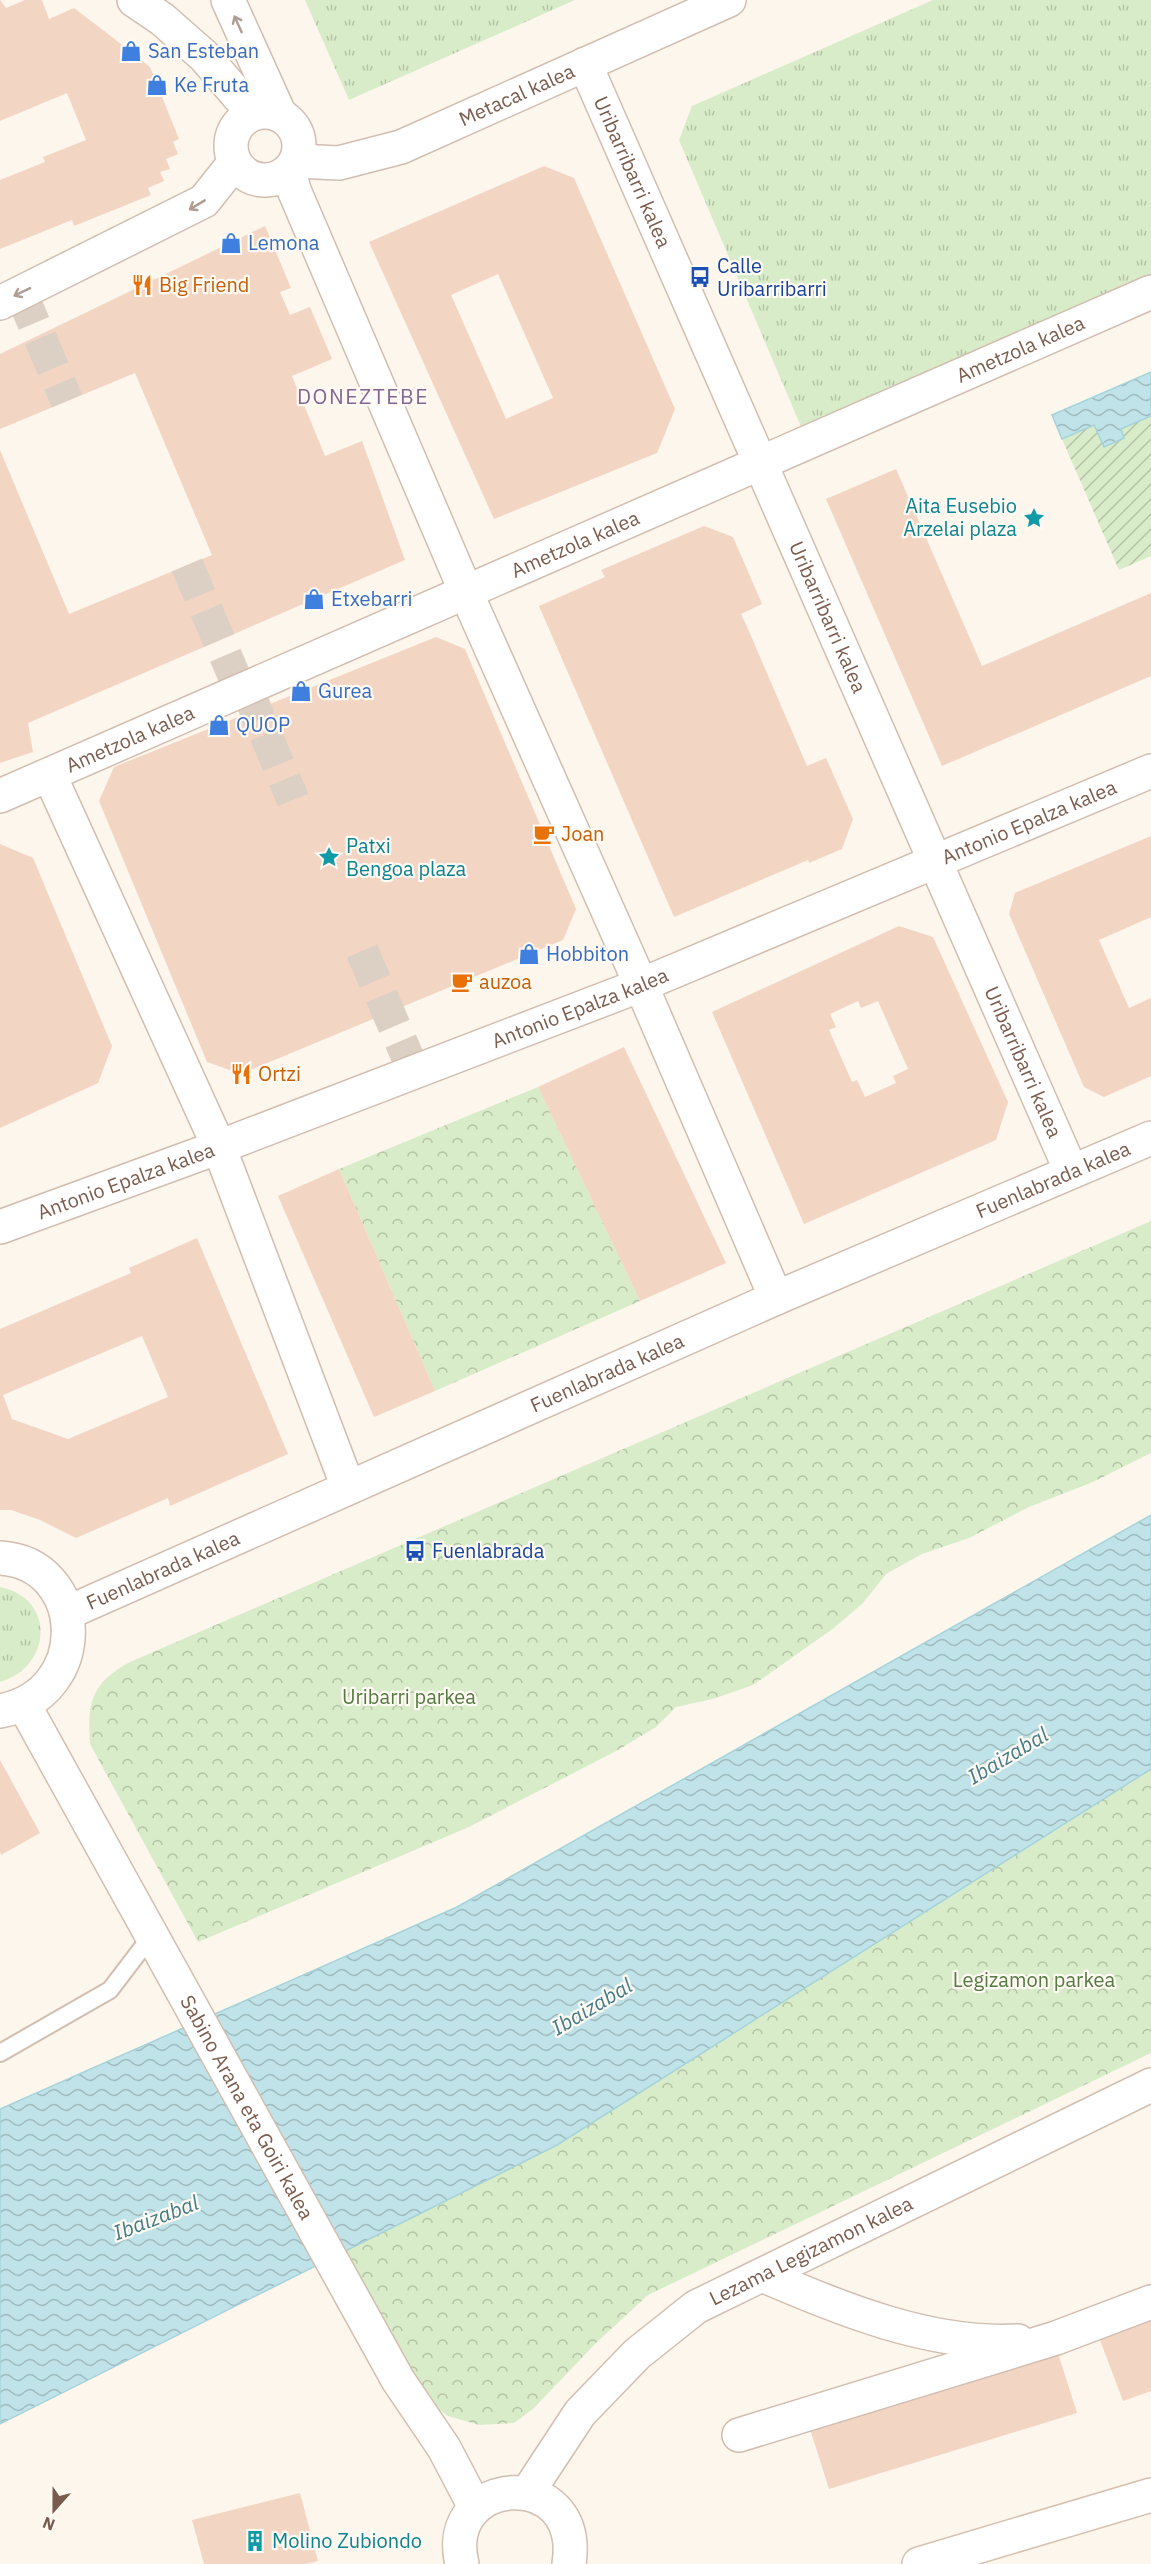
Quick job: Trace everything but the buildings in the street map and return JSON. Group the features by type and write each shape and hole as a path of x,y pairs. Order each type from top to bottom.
{"street":[{"path":"134,0 162,19 266,114 296,132 299,152 293,165 279,178 267,180 244,172 235,162 230,145 238,123 266,114"},
{"path":"228,0 266,114"},
{"name":"Metacal kalea","path":"293,165 339,163 390,150 585,64 681,9 729,0"},
{"name":"Uribarribarri kalea","path":"585,64 1071,1171"},
{"path":"0,303 204,201 235,162"},
{"path":"293,165 294,190 466,592 641,985 776,1298"},
{"name":"Ametzola kalea","path":"0,796 1151,292"},
{"name":"Antonio Epalza kalea","path":"0,1227 219,1147 641,985 1151,771"},
{"path":"50,776 219,1147 348,1487"},
{"name":"Fuenlabrada kalea","path":"67,1613 776,1298 1151,1138"},
{"path":"0,1558 9,1558 35,1569 55,1588 67,1613 70,1640 63,1667 47,1690 12,1708"},
{"name":"Sabino Arana eta Goiri kalea","path":"12,1708 152,1935 398,2380 444,2448 475,2507"},
{"name":"Lezama Legizamon kalea","path":"528,2492 580,2412 637,2354 696,2307 1151,2085"},
{"path":"762,2275 846,2310 945,2335 993,2342 1056,2338"},
{"path":"739,2435 1056,2338 1151,2302"},
{"path":"462,2564 460,2536 475,2507 491,2496 509,2491 528,2492 545,2500 559,2512 568,2528 572,2546 569,2564"},
{"path":"919,2564 1151,2495"}],"lane":[{"path":"0,2053 110,1990 152,1935"}],"green space":[{"path":"305,0 575,0 349,100"},
{"path":"933,0 1151,0 1151,276 802,429 679,140 692,106"},
{"path":"1151,416 1151,556 1119,570 1062,439 1094,425 1104,447 1121,429"},
{"path":"538,1087 640,1301 435,1391 339,1169"},
{"name":"Uribarri parkea","path":"1151,1221 1151,1453 1093,1482 1029,1507 969,1538 922,1554 886,1574 863,1603 834,1628 753,1685 713,1699 676,1707 656,1727 618,1750 469,1827 198,1942 90,1744 91,1705 100,1686 117,1670 130,1662"},
{"path":"0,1587 18,1594 31,1604 38,1618 40,1633 38,1648 30,1662 17,1674 0,1682"},
{"name":"Legizamon parkea","path":"1151,1769 1151,2053 648,2295 596,2343 533,2409 514,2423 479,2425 448,2416 398,2380 337,2255 557,2145"}],"water":[{"path":"1151,372 1151,416 1121,429 1124,438 1104,447 1094,425 1062,439 1052,415"},
{"name":"Ibaizabal","path":"1151,1515 1151,1769 557,2145 0,2424 0,2109 457,1907"}],"tunnel":[{"path":"21,293 67,401"},
{"path":"187,565 241,692"},
{"path":"247,689 293,800"},
{"path":"362,951 414,1072"}],"place":[{"name":"San Esteban","path":"131,51"},
{"name":"Ke Fruta","path":"157,85"},
{"name":"Lemona","path":"231,243"},
{"name":"Calle Uribarribarri","path":"700,277"},
{"name":"Big Friend","path":"142,285"},
{"name":"Aita Eusebio Arzelai plaza","path":"1034,518"},
{"name":"Etxebarri","path":"314,599"},
{"name":"Gurea","path":"301,691"},
{"name":"QUOP","path":"219,725"},
{"name":"Joan","path":"544,834"},
{"name":"Patxi Bengoa plaza","path":"329,857"},
{"name":"Hobbiton","path":"529,954"},
{"name":"auzoa","path":"462,982"},
{"name":"Ortzi","path":"241,1074"},
{"name":"Fuenlabrada","path":"415,1551"},
{"name":"Molino Zubiondo","path":"255,2541"}],"district":[{"name":"DONEZTEBE","path":"363,397"}]}
